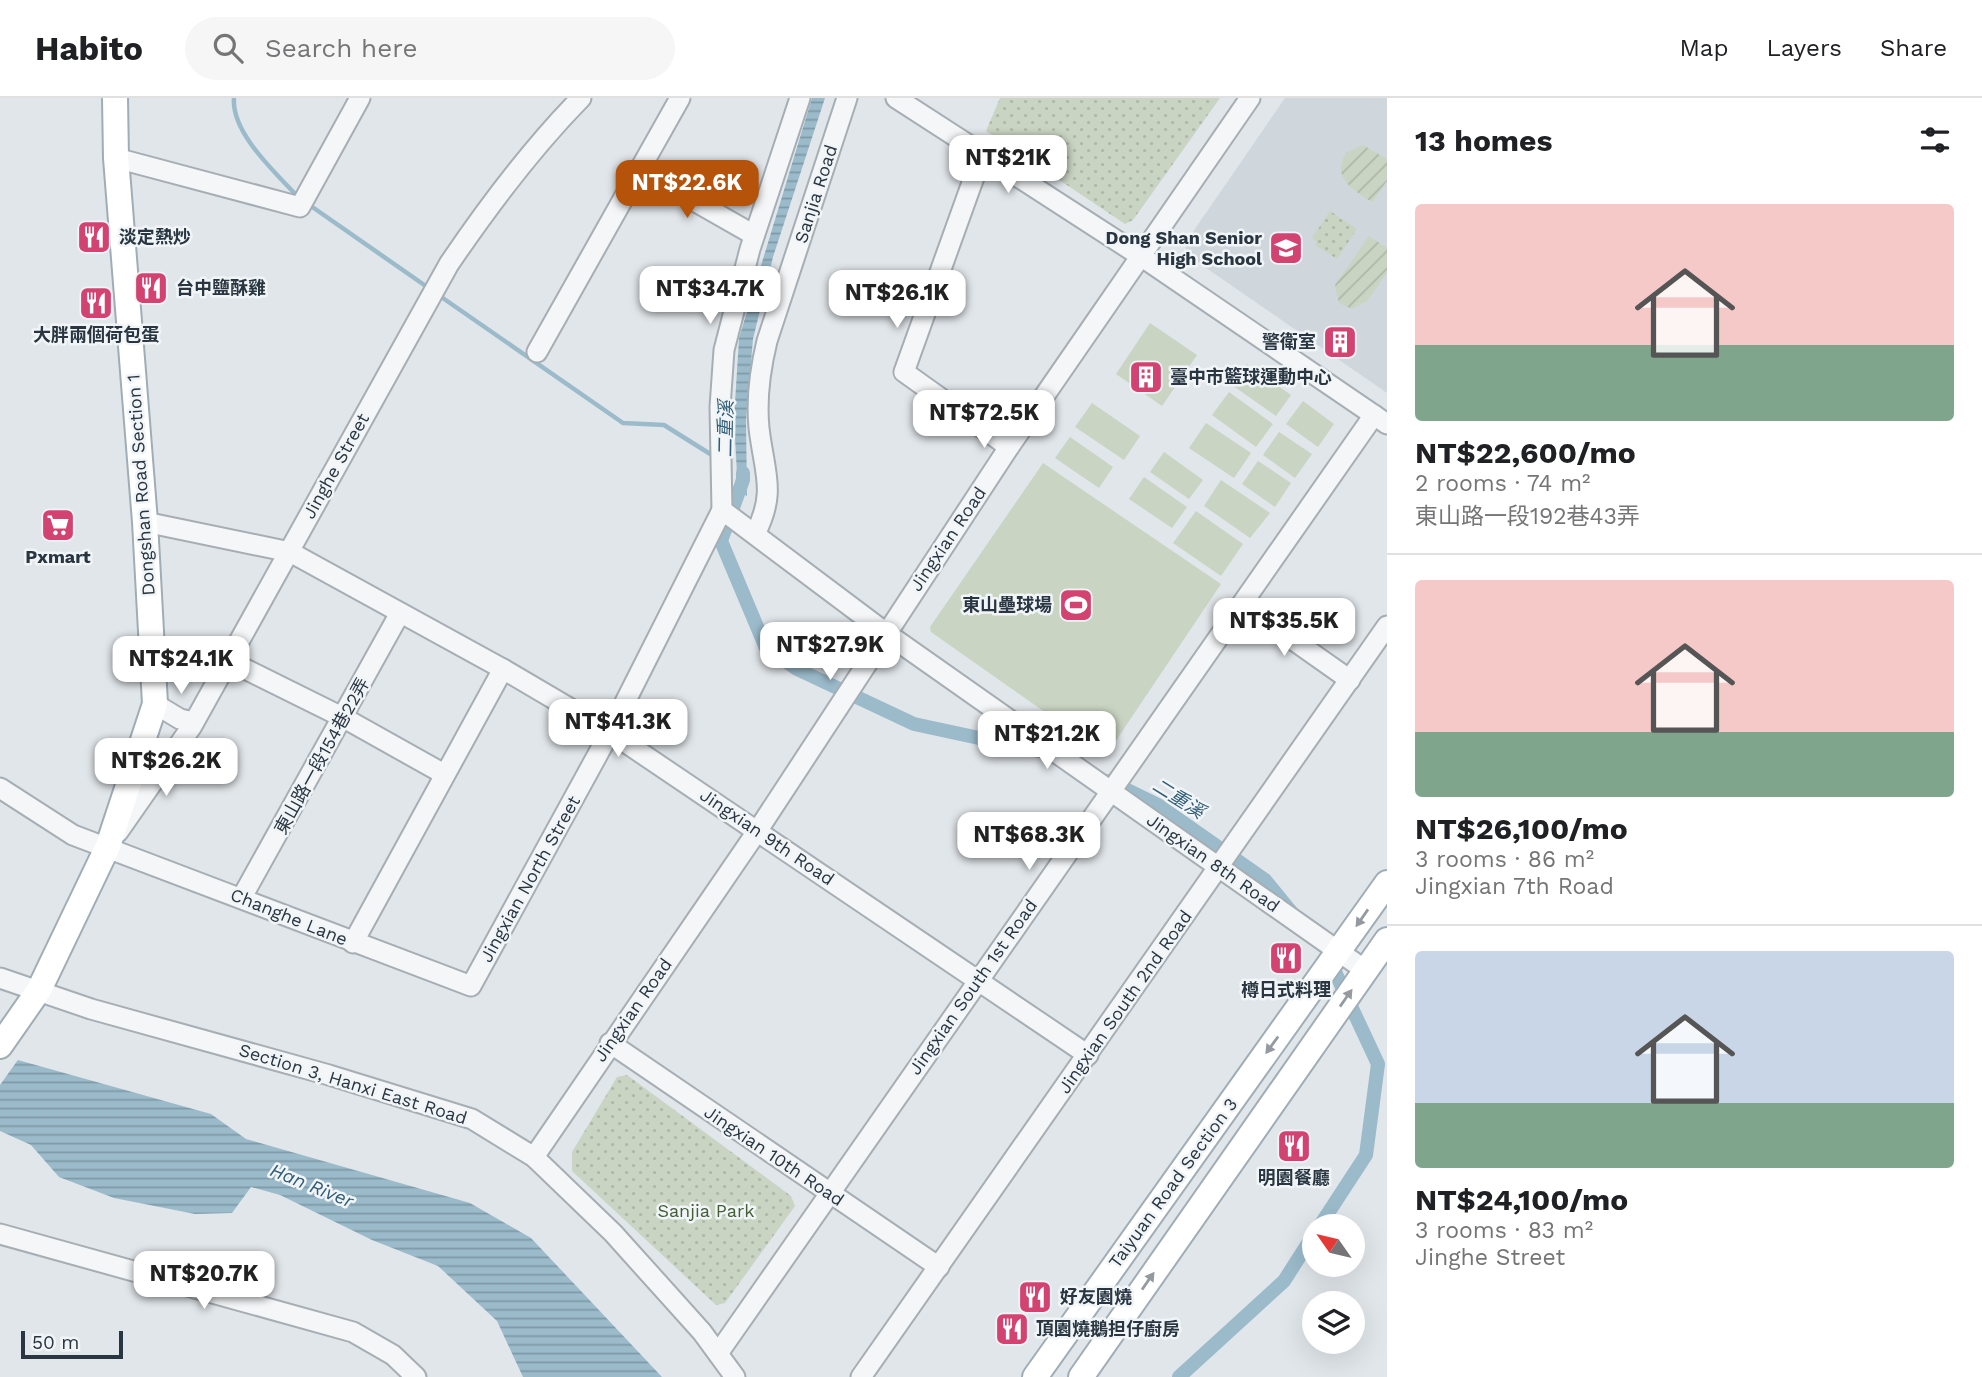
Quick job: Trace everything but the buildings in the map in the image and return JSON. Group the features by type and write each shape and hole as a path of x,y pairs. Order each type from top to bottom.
{"main road":[{"name":"Dongshan Road Section 1","path":"0,1046 39,990 108,846 155,704 145,522 116,158 115,98"},
{"path":"1338,952 1387,883"},
{"path":"1365,971 1387,940"},
{"name":"Taiyuan Road Section 3","path":"1035,1377 1338,952"},
{"name":"Taiyuan Road Section 3","path":"1081,1377 1365,971"}],"street":[{"path":"116,158 300,207 360,98"},
{"name":"Jinghe Street","path":"108,846 193,724 449,264 495,196 549,131 581,98"},
{"path":"537,352 680,98"},
{"path":"722,510 720,407 724,350 754,235 800,98"},
{"name":"Sanjia Road","path":"755,534 767,512 769,484 759,426 758,378 767,341 847,98"},
{"path":"896,98 1142,257 1380,420"},
{"name":"Jingxian Road","path":"534,1157 758,830 1009,447 1250,98"},
{"path":"982,155 904,372 1009,447"},
{"path":"639,170 754,235"},
{"name":"Jingxian South 1st Road","path":"719,1352 1241,604 1380,420"},
{"name":"Jingxian 8th Road","path":"722,510 886,633 1365,971"},
{"name":"Jingxian North Street","path":"471,986 610,732 722,510"},
{"name":"Jingxian 9th Road","path":"145,522 290,552 503,669 610,732 1088,1055"},
{"path":"1241,604 1350,680"},
{"name":"東山路一段154巷22弄","path":"242,897 344,718 400,613"},
{"name":"Jingxian South 2nd Road","path":"861,1377 1387,626"},
{"path":"229,661 344,718 444,774"},
{"path":"353,943 503,669"},
{"path":"155,704 193,724"},
{"name":"Changhe Lane","path":"0,788 73,835 108,846 353,943 471,986"},
{"name":"Section 3, Hanxi East Road","path":"0,978 90,1009 329,1074 472,1119 534,1157 613,1233 719,1352 735,1377"},
{"name":"Jingxian 10th Road","path":"610,1043 939,1267"},
{"path":"0,1234 352,1332 393,1356 416,1377"}],"shaded area":[{"name":"Dong Shan Senior High School","path":"1285,98 1387,98 1387,393 1186,254 1186,242"}],"green space":[{"path":"1000,98 1220,98 1133,220 1125,224 986,131"},
{"path":"1363,145 1387,159 1387,181 1372,202 1351,188 1341,170 1346,153"},
{"path":"1330,211 1357,229 1337,259 1315,245 1317,242 1312,238"},
{"path":"1369,236 1387,248 1387,273 1367,301 1352,309 1339,303 1335,285"},
{"path":"1150,323 1197,355 1162,406 1116,374"},
{"path":"1247,364 1291,395 1276,416 1232,385"},
{"path":"1229,392 1273,424 1256,447 1212,415"},
{"path":"1303,401 1334,424 1318,447 1286,424"},
{"path":"1092,403 1140,436 1124,460 1075,427"},
{"path":"1206,423 1251,453 1234,478 1189,448"},
{"path":"1279,432 1312,454 1295,478 1263,455"},
{"path":"1070,437 1113,467 1099,488 1055,458"},
{"path":"1164,452 1203,480 1189,499 1150,472"},
{"path":"1258,461 1291,483 1275,507 1242,484"},
{"name":"東山壘球場","path":"1043,463 1221,584 1109,751 1103,753 931,632 930,627"},
{"path":"1144,477 1187,507 1172,528 1129,499"},
{"path":"1221,480 1270,513 1250,538 1204,506"},
{"path":"1196,511 1243,544 1221,576 1173,543"},
{"name":"Sanjia Park","path":"627,1075 791,1196 795,1206 725,1303 716,1305 572,1171 572,1152 617,1077"}],"water":[{"name":"二重溪","path":"812,98 825,98 773,257 753,339 746,420 747,496 734,488 737,474 734,419 739,338"},
{"name":"Han River","path":"0,1055 211,1114 246,1139 470,1203 531,1238 662,1377 523,1377 497,1321 438,1266 372,1240 280,1195 251,1187 232,1213 195,1214 114,1198 59,1177 31,1145 0,1131"}],"pier":[{"path":"0,1052 20,1057 0,1085"}],"waterway":[{"path":"234,98 235,111 247,138 298,197"},
{"path":"308,204 430,289"},
{"path":"437,294 623,423 664,425 715,457"},
{"name":"二重溪","path":"743,473 743,480 721,541 766,648 797,669 914,724 1053,754"},
{"name":"二重溪","path":"1109,781 1158,805 1265,880 1292,913"},
{"name":"二重溪","path":"1327,1214 1366,1155 1378,1064 1329,959"},
{"name":"二重溪","path":"1179,1377 1284,1281 1302,1253"}],"place":[{"name":"淡定熱炒","path":"94,237"},
{"name":"Dong Shan Senior High School","path":"1286,248"},
{"name":"台中鹽酥雞","path":"151,288"},
{"name":"大胖兩個荷包蛋","path":"96,303"},
{"name":"警衛室","path":"1340,342"},
{"name":"臺中市籃球運動中心","path":"1146,377"},
{"name":"Pxmart","path":"58,525"},
{"name":"東山壘球場","path":"1076,605"},
{"name":"樽日式料理","path":"1286,958"},
{"name":"明園餐廳","path":"1294,1146"},
{"name":"好友園燒","path":"1035,1297"},
{"name":"頂園燒鵝担仔廚房","path":"1012,1329"}]}
